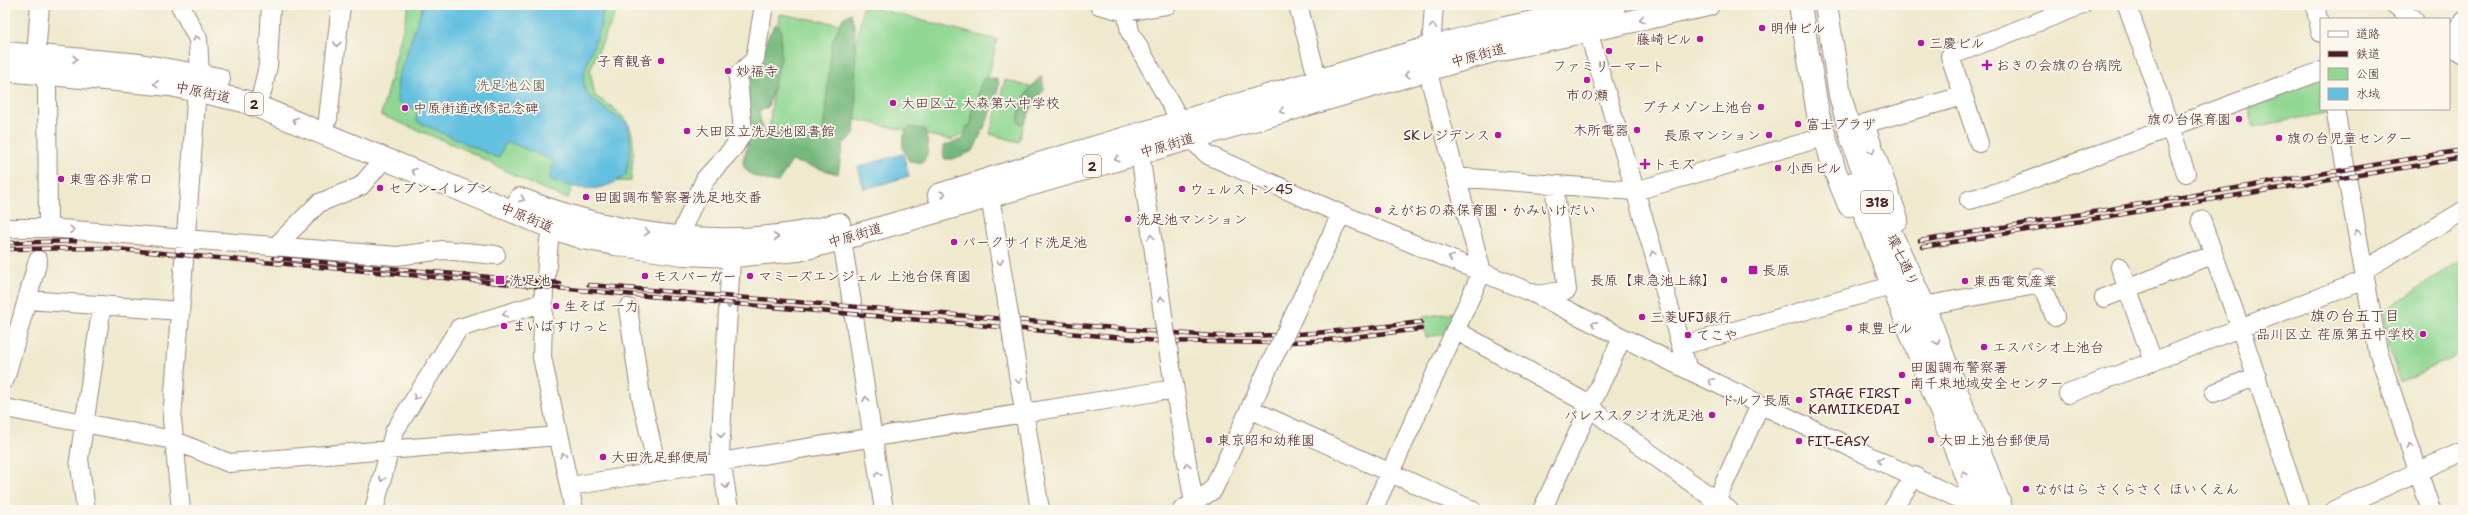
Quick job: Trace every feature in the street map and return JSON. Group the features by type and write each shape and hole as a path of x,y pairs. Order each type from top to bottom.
{"main road":[{"name":"中原街道","path":"198,82 262,92 328,119 556,221 582,238 629,247 682,254 732,247 822,229 1157,130 1186,130 1427,69 1493,51 1615,5"},
{"name":"中原街道","path":"5,70 39,65 140,65 198,82 264,107 384,159 556,221 680,236 732,247 798,250 842,239 1140,153 1186,130 1318,81 1432,47 1505,28 1584,16 1708,5"},
{"path":"1800,5 1812,92 1835,171 1874,264 1891,286"},
{"name":"環七通り","path":"1812,5 1833,97 1852,140 1867,181 1924,306 1970,432 2002,510"},
{"name":"環七通り","path":"1826,5 1833,97 1840,147 1891,286 1977,505"},
{"path":"1838,5 1847,70 1863,124 1888,188 1924,306"},
{"name":"中原街道","path":"5,53 39,65"}],"street":[{"path":"40,5 39,65 46,86 48,228"},
{"path":"180,5 198,39 198,82 184,240 181,311 172,420 181,510"},
{"path":"262,92 268,66 271,5"},
{"path":"328,119 341,5"},
{"path":"680,236 705,179 734,147 743,132 738,78 739,74 755,59 764,5"},
{"path":"1098,5 1126,9 1167,5"},
{"path":"1298,5 1318,81"},
{"path":"1432,47 1434,5"},
{"path":"1978,143 1950,56 2082,5"},
{"path":"2127,5 2186,173"},
{"path":"2315,5 2320,28"},
{"path":"2395,5 2413,18"},
{"path":"1126,9 1130,32 1186,130 1208,155 1341,214 1537,295 1760,405 1915,476 1966,502 1977,505"},
{"path":"1584,16 1688,370"},
{"path":"2450,39 2463,21"},
{"path":"2450,45 2463,54"},
{"path":"1373,510 1482,272 1427,69"},
{"path":"1969,200 1995,194 2320,71"},
{"path":"1863,124 1963,96"},
{"path":"2335,110 2378,351 2431,510"},
{"path":"1157,130 1149,135 1140,153 1190,508"},
{"path":"1456,177 1635,191 1824,137"},
{"path":"275,247 319,203 361,186 384,159"},
{"path":"1537,295 1566,290 1554,185"},
{"path":"990,196 1040,510"},
{"path":"2068,394 2153,362 2364,275 2463,211"},
{"path":"1190,508 1213,490 1271,362 1341,214"},
{"path":"2201,220 2212,255 2257,376 2300,510"},
{"path":"556,221 549,240 544,290 542,357 574,510"},
{"path":"5,228 48,228 397,256 443,250 496,254"},
{"path":"842,239 884,510"},
{"path":"729,510 720,452 732,247"},
{"path":"2104,298 2212,255"},
{"path":"5,378 38,260"},
{"path":"2120,267 2153,362"},
{"path":"1924,306 2040,281 2055,317"},
{"path":"1681,346 1891,286"},
{"path":"374,510 394,432 459,328 544,290"},
{"path":"28,300 181,311"},
{"path":"86,510 80,459 102,305"},
{"path":"628,308 641,397 658,472"},
{"path":"1455,330 1590,406 1617,429 1719,507 1760,405"},
{"path":"1542,510 1622,338"},
{"path":"2214,393 2257,376"},
{"path":"570,486 1174,389"},
{"path":"5,408 173,440 230,463 390,448 558,436"},
{"path":"1250,409 1472,510"},
{"path":"2334,510 2463,451"},
{"path":"1892,510 1915,476"}],"green space":[{"name":"洗足池公園","path":"409,5 619,5 590,70 595,96 620,114 627,122 631,131 633,152 631,181 573,183 568,199 529,183 466,150 381,115"},
{"path":"863,5 997,40 977,126 951,140 844,117"},
{"path":"851,13 855,29 856,109 854,135 843,144 838,174 792,161 778,182 761,179 750,174 746,170 743,160 749,144 744,147 744,103 749,81 754,72 761,66 765,44 772,29 776,24 781,29 781,58 768,107 759,112 763,133 820,139 823,133 832,42 843,18"},
{"path":"780,14 845,25 827,145 769,135"},
{"path":"2320,75 2320,110 2330,110 2330,112 2253,127 2248,101"},
{"path":"1042,76 1044,90 1036,99 1025,122 1022,124 1018,122 1020,108 1025,96"},
{"path":"996,78 999,83 995,104 973,151 953,159 944,159 943,146 963,139 967,126 971,125 972,111 978,99 979,89 983,79"},
{"path":"1005,80 1034,88 1019,142 990,134"},
{"path":"909,127 924,129 928,151 922,163 909,161 903,148 904,136"},
{"path":"2463,259 2463,352 2401,382 2391,355 2382,312"},
{"path":"1456,312 1446,334 1426,337 1422,317"}],"water":[{"name":"洗足池公園","path":"423,5 605,5 599,31 585,68 583,80 585,88 590,96 598,104 628,124 631,147 626,175 607,186 597,188 588,189 569,186 549,179 554,161 507,141 498,158 416,121 417,110 397,101 398,79"},
{"path":"903,154 909,176 864,189 858,167"}],"railway":[{"path":"1920,241 2463,150"},
{"path":"1923,247 2463,158"},
{"path":"5,243 75,241"},
{"path":"5,249 104,248 1158,341 1275,343 1328,340 1421,329"},
{"path":"274,258 559,283"},
{"path":"589,285 1212,336 1265,336 1316,333 1421,322"}],"place":[{"name":"明伸ビル","path":"1762,28"},
{"name":"藤崎ビル","path":"1700,39"},
{"name":"三慶ビル","path":"1921,43"},
{"name":"ファミリーマート","path":"1609,51"},
{"name":"子育観音","path":"661,61"},
{"name":"おきの会旗の台病院","path":"1987,65"},
{"name":"妙福寺","path":"728,71"},
{"name":"市の瀬","path":"1587,80"},
{"name":"大田区立 大森第六中学校","path":"893,103"},
{"name":"プチメゾン上池台","path":"1761,107"},
{"name":"中原街道改修記念碑","path":"405,108"},
{"name":"旗の台保育園","path":"2239,119"},
{"name":"富士プラザ","path":"1798,124"},
{"name":"木所電器","path":"1637,130"},
{"name":"大田区立洗足池図書館","path":"687,131"},
{"name":"SKレジデンス","path":"1498,135"},
{"name":"長原マンション","path":"1769,135"},
{"name":"旗の台児童センター","path":"2279,138"},
{"name":"トモズ","path":"1645,164"},
{"name":"小西ビル","path":"1778,168"},
{"name":"東雪谷非常口","path":"61,179"},
{"name":"セブン-イレブン","path":"380,188"},
{"name":"ウェルストン45","path":"1182,189"},
{"name":"田園調布警察署洗足地交番","path":"586,197"},
{"name":"えがおの森保育園・かみいけだい","path":"1378,210"},
{"name":"洗足池マンション","path":"1128,219"},
{"name":"パークサイド洗足池","path":"954,242"},
{"name":"長原","path":"1753,270"},
{"name":"モスバーガー","path":"645,276"},
{"name":"マミーズエンジェル 上池台保育園","path":"750,276"},
{"name":"洗足池","path":"500,280"},
{"name":"長原【東急池上線】","path":"1724,280"},
{"name":"東西電気産業","path":"1965,281"},
{"name":"生そば 一力","path":"556,306"},
{"name":"三菱UFJ銀行","path":"1642,317"},
{"name":"まいばすけっと","path":"504,326"},
{"name":"東豊ビル","path":"1849,328"},
{"name":"品川区立 荏原第五中学校","path":"2423,334"},
{"name":"てこや","path":"1688,335"},
{"name":"エスパシオ上池台","path":"1984,347"},
{"name":"田園調布警察署 南千束地域安全センター","path":"1902,375"},
{"name":"ドルフ長原","path":"1799,400"},
{"name":"STAGE FIRST KAMIIKEDAI","path":"1908,401"},
{"name":"パレススタジオ洗足池","path":"1712,415"},
{"name":"東京昭和幼稚園","path":"1209,440"},
{"name":"大田上池台郵便局","path":"1931,440"},
{"name":"FIT-EASY","path":"1799,441"},
{"name":"大田洗足郵便局","path":"603,457"},
{"name":"ながはら さくらさく ほいくえん","path":"2026,489"}],"district":[{"name":"旗の台五丁目","path":"2355,316"}]}
